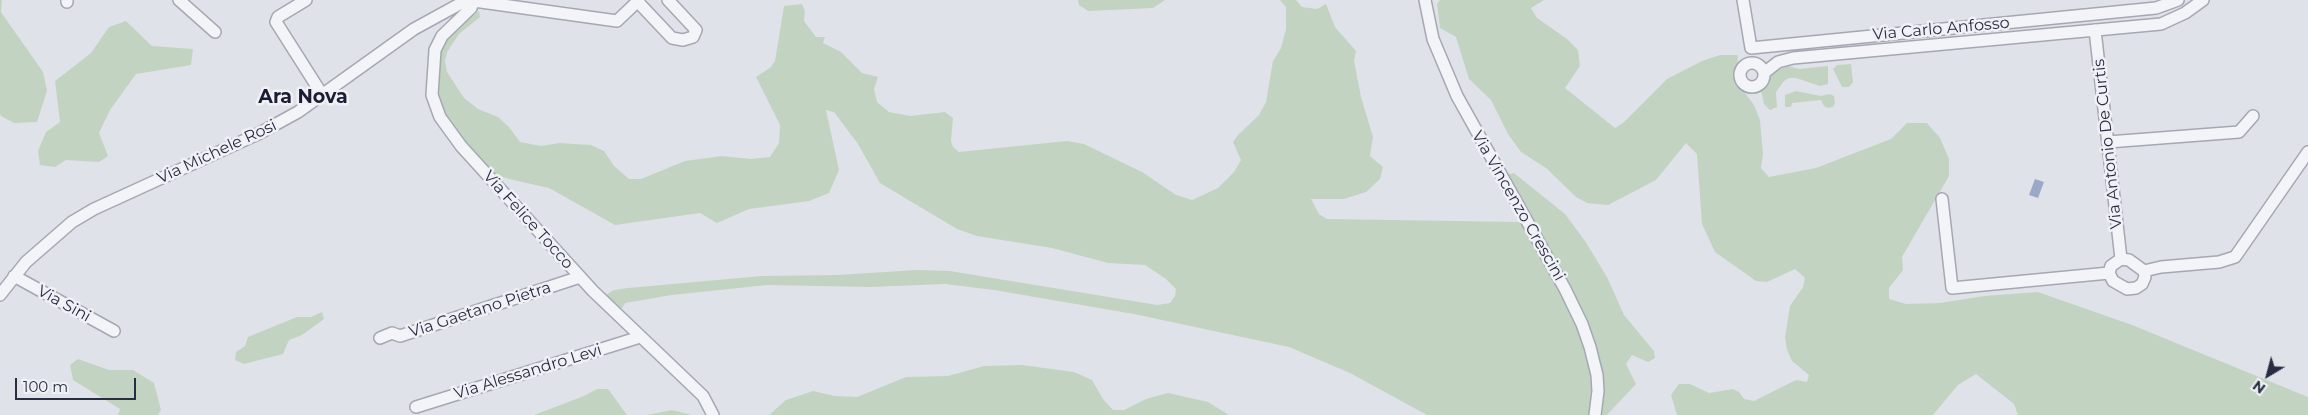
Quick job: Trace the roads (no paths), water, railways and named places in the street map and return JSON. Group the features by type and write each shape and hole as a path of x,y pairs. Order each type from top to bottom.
{"street":[{"path":"179,0 215,32"},
{"path":"306,0 278,17 276,22 323,96"},
{"path":"471,0 618,21 639,1 672,38 683,40 693,37 696,30 668,0"},
{"name":"Via Michele Rosi","path":"0,295 14,276 44,244 77,219 258,134 323,96 414,30 471,0"},
{"name":"Via Felice Tocco","path":"471,0 470,9 444,33 436,46 433,62 432,90 435,106 457,141 580,277 703,396 714,415"},
{"name":"Via Vincenzo Crescini","path":"1425,0 1433,39 1457,96 1565,289 1582,324 1597,375 1598,396 1595,415"},
{"path":"1743,0 1751,48 1751,63"},
{"name":"Via Carlo Anfosso","path":"1751,48 2156,8 2178,0"},
{"path":"1764,73 1759,65 1751,63 1744,65 1740,72 1743,84 1751,88 1758,86 1762,82 1764,73 1778,62 1793,58 1993,38 2161,24 2203,0"},
{"path":"1991,25 1993,38"},
{"name":"Via Antonio De Curtis","path":"2095,30 2121,259"},
{"path":"2108,142 2238,132 2253,116"},
{"path":"2144,271 2161,267 2219,262 2235,257 2308,152"},
{"path":"1942,199 1952,288 2109,273"},
{"path":"2121,259 2129,260 2144,271 2145,277 2142,284 2136,288 2127,289 2113,281 2109,273 2111,266 2121,259"},
{"name":"Via Sini","path":"14,276 114,331"},
{"name":"Via Gaetano Pietra","path":"380,338 392,333 400,336 580,277"},
{"name":"Via Alessandro Levi","path":"416,407 640,337"}],"water":[{"path":"2035,179 2044,182 2038,198 2029,195"}],"district":[{"name":"Ara Nova","path":"303,97"}]}
